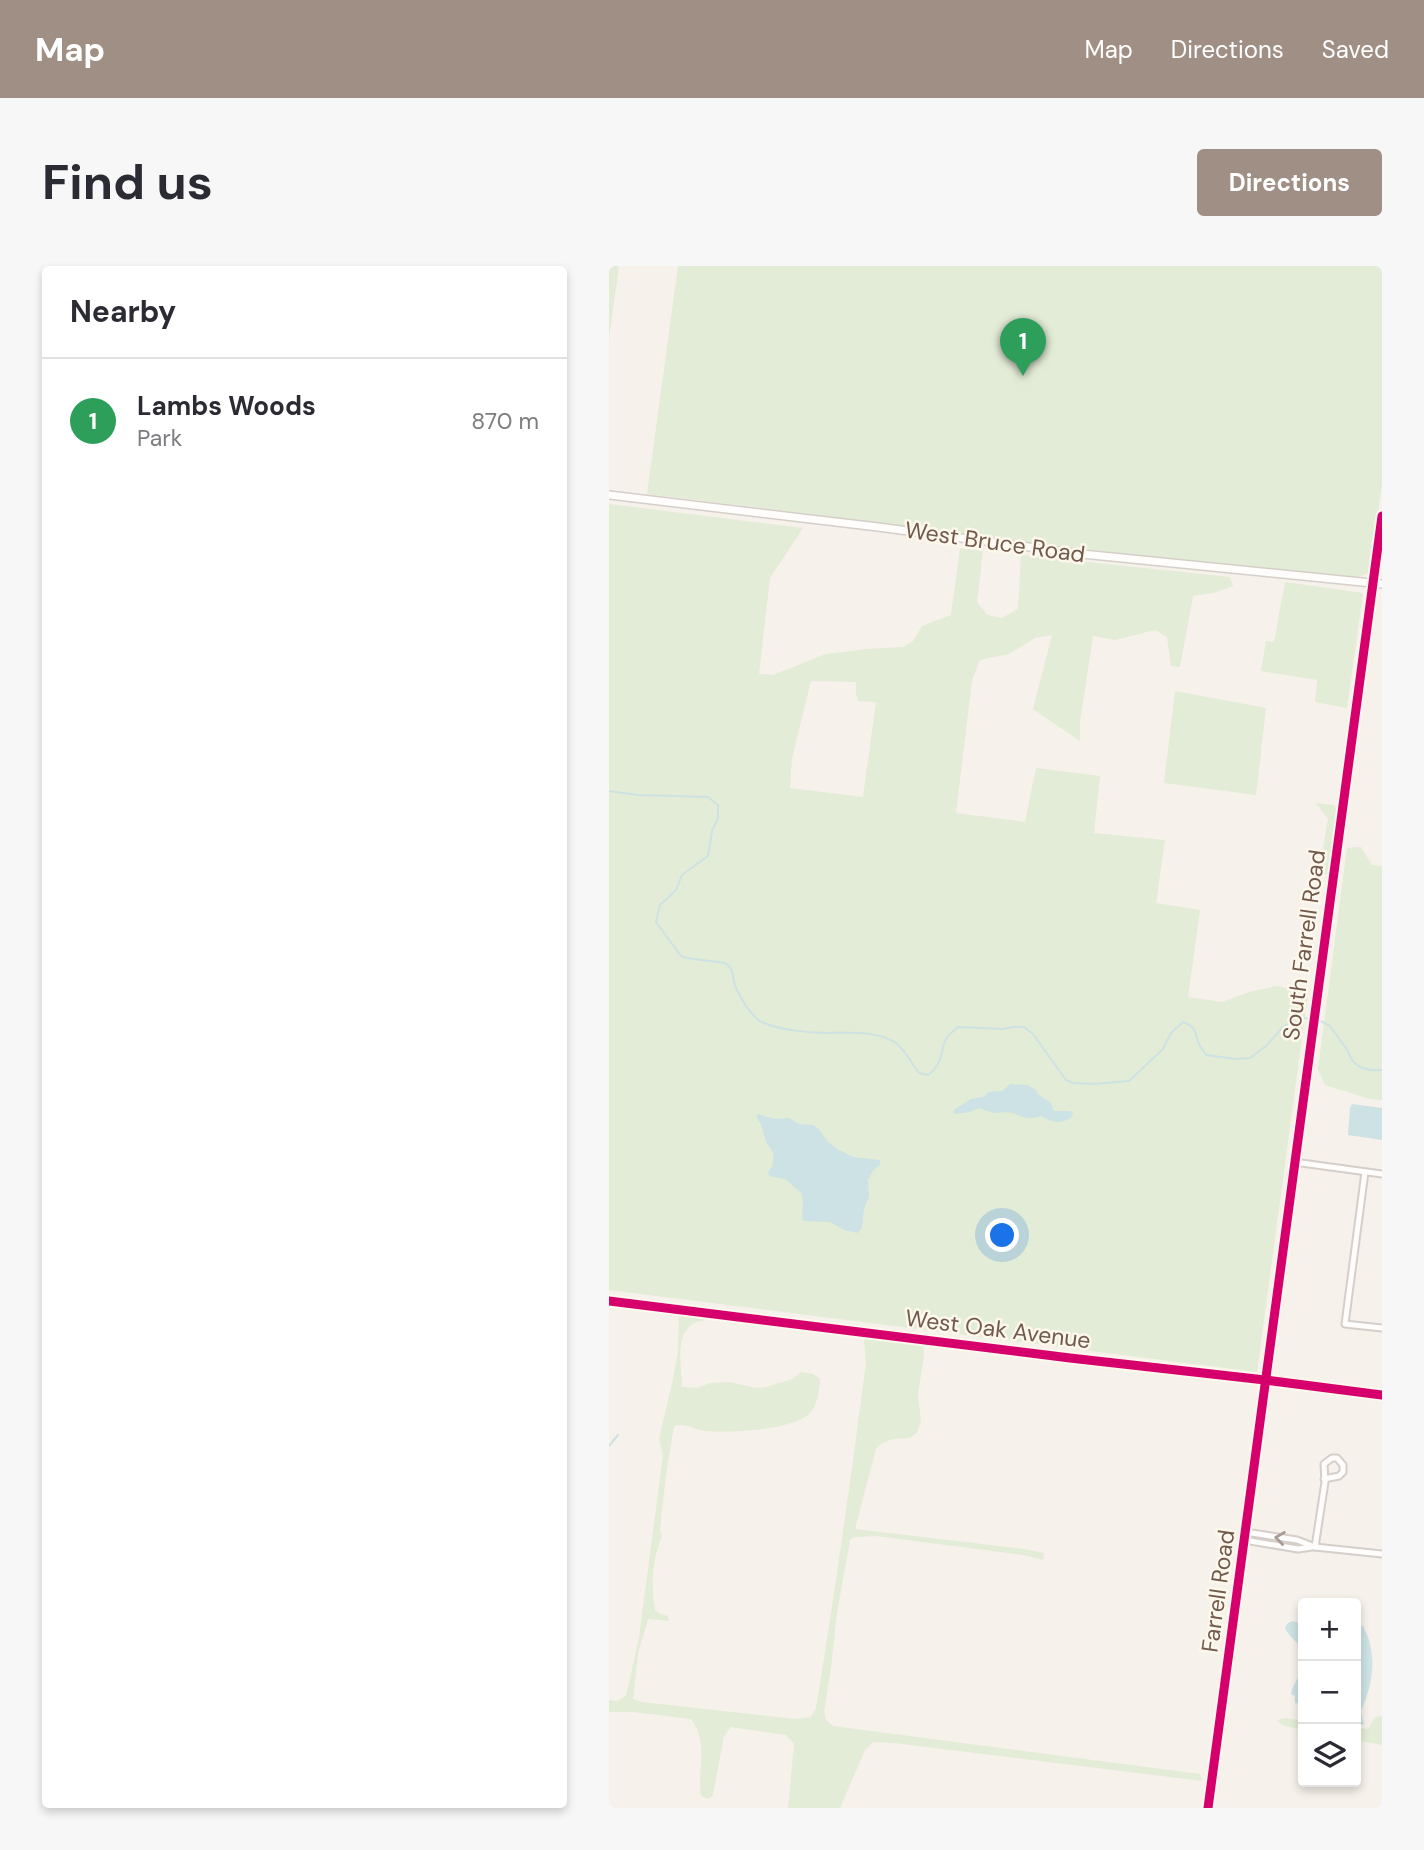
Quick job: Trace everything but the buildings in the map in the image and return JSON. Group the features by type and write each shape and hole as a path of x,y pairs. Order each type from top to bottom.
{"street":[{"name":"West Bruce Road","path":"609,495 1082,554 1382,584"},
{"name":"South Farrell Road","path":"1265,1380 1382,516"},
{"path":"1294,1162 1382,1174"},
{"path":"1365,1172 1345,1324 1382,1328"},
{"name":"West Oak Avenue","path":"609,1301 1382,1395"},
{"name":"Farrell Road","path":"1208,1808 1265,1380"},
{"path":"1315,1546 1324,1464 1337,1458 1343,1465 1343,1472 1339,1476 1324,1479"},
{"path":"1244,1536 1298,1549 1315,1546 1382,1554"}],"green space":[{"path":"609,266 619,266 609,338"},
{"path":"678,266 1382,266 1382,485 1368,573 1356,578 1267,570 647,494"},
{"path":"609,504 803,528 770,578 759,674 773,675 826,654 903,647 913,641 922,626 951,615 960,548 983,551 977,602 987,615 1002,618 1018,609 1021,555 1230,577 1233,586 1193,596 1180,667 1171,666 1167,637 1155,630 1115,640 1093,636 1080,722 1080,741 1033,709 1052,635 1035,638 1009,654 980,660 972,680 956,813 1025,822 1036,768 1100,776 1094,833 1165,840 1156,903 1200,910 1188,997 1222,1002 1277,986 1308,993 1257,1372 609,1290","holes":["811,681 856,682 858,701 876,702 863,797 790,788 792,758"]},
{"path":"1285,582 1363,593 1347,708 1315,702 1317,680 1261,671 1266,641 1274,642"},
{"path":"1175,691 1266,708 1256,795 1164,783"},
{"path":"1316,803 1334,805 1338,812 1329,874 1323,874 1322,854 1328,819"},
{"path":"1361,847 1372,865 1382,866 1382,1100 1325,1085 1318,1069 1347,848"},
{"path":"679,1314 701,1316 705,1320 690,1326 682,1339 682,1387 697,1388 710,1383 729,1382 756,1388 766,1387 793,1379 801,1372 813,1374 820,1379 819,1389 816,1403 808,1415 788,1424 729,1431 674,1426 660,1529 662,1536 654,1563 653,1581 655,1610 668,1616 669,1621 648,1619 638,1653 633,1699 796,1719 811,1717 816,1708 849,1492 866,1363 864,1340 871,1336 923,1346 918,1394 921,1422 917,1432 910,1438 893,1439 882,1443 876,1449 855,1529 1044,1553 1043,1560 1023,1555 876,1536 855,1537 850,1540 837,1613 824,1711 826,1720 833,1726 1200,1774 1202,1781 873,1742 865,1750 840,1808 788,1808 794,1744 786,1735 731,1727 724,1736 713,1795 708,1799 701,1796 700,1737 691,1719 609,1712 609,1700 617,1701 626,1696 639,1638 663,1455 659,1439 678,1351"},
{"path":"1382,1716 1382,1745 1361,1741 1361,1728 1368,1729 1375,1717"},
{"path":"1277,1720 1298,1720 1298,1729 1282,1725"}],"shaded area":[{"path":"1010,1084 1028,1085 1051,1103 1054,1111 1073,1113 1071,1118 1056,1122 1041,1116 1026,1118 979,1108 970,1112 953,1112 971,1099 983,1097 988,1092 1002,1091"},
{"path":"1352,1104 1382,1108 1382,1140 1348,1135"},
{"path":"758,1114 775,1119 789,1118 799,1124 813,1125 839,1150 853,1157 880,1160 880,1165 868,1180 869,1197 864,1208 862,1228 857,1233 844,1230 830,1222 803,1221 801,1193 785,1179 769,1176 774,1154 756,1117"},
{"path":"1288,1623 1298,1623 1298,1645 1285,1628"},
{"path":"1361,1626 1370,1643 1372,1661 1371,1680 1362,1710 1364,1724 1361,1725"},
{"path":"1298,1677 1298,1703 1295,1703 1295,1696 1291,1694"}],"waterway":[{"path":"609,791 638,795 708,797 718,805 718,818 712,831 708,856 682,875 676,890 660,905 656,922 681,956 728,965 735,986 748,1009 760,1021 771,1025 804,1032 880,1036 896,1043 919,1073 928,1075 938,1065 949,1035 958,1027 1024,1027 1033,1034 1066,1080 1093,1084 1129,1081 1163,1049 1171,1033 1183,1022 1193,1029 1206,1055 1235,1059 1250,1058 1297,1017 1311,1019"},
{"path":"1317,1019 1330,1026 1357,1065 1366,1069 1382,1070"},
{"path":"609,1446 618,1435"}],"cycle path":[{"path":"1208,1808 1382,516"},
{"path":"609,1301 1382,1395"}],"place":[{"name":"Lambs Woods","path":"1023,376"}]}
